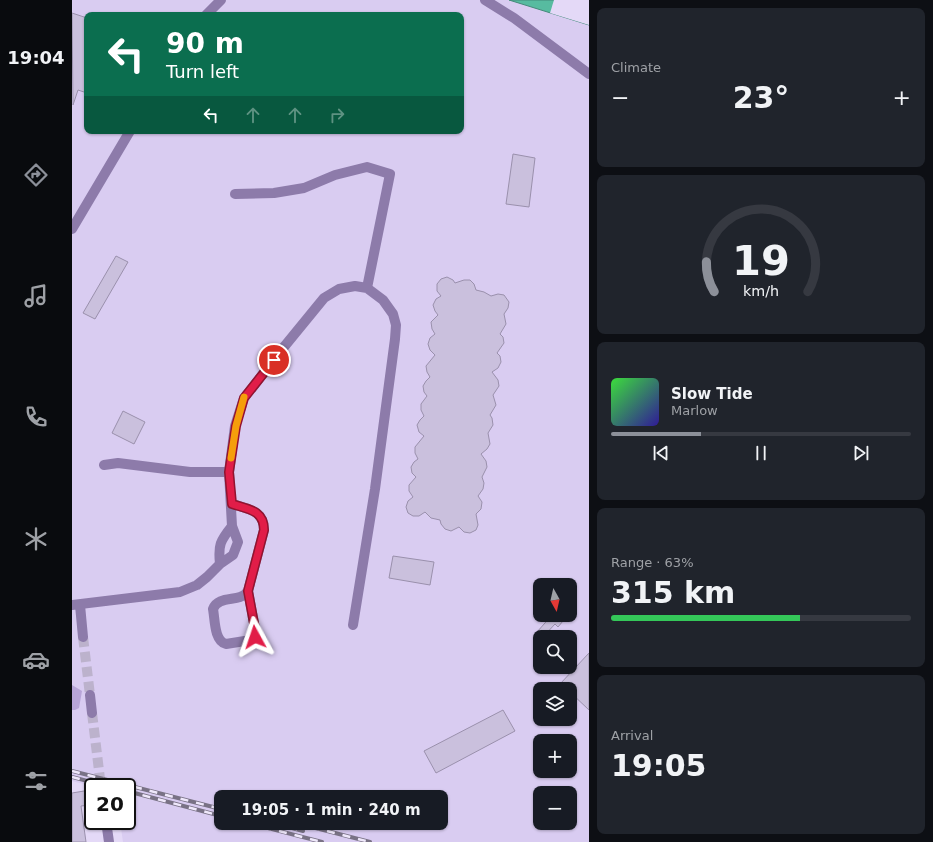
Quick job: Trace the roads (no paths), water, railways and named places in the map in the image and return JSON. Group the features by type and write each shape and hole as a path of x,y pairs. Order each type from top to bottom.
{"street":[{"path":"209,12 221,0"},
{"path":"485,0 514,18 589,74"},
{"path":"72,229 128,134"},
{"path":"235,194 274,193 304,188 335,175 367,167 390,174 367,288"},
{"path":"84,637 76,605 180,592 197,585 208,577 220,564 233,555 238,542 232,526 232,504 229,472 236,426 244,398 276,356 324,298 339,289 355,286 367,288 383,300 393,314 396,325 375,489 353,625"},
{"path":"104,465 118,463 190,472 229,472"},
{"path":"232,504 251,509 260,515 264,522 264,530 248,591 256,634 251,640 226,644 221,643 218,639 213,609 215,605 220,602 242,597 248,591"},
{"path":"220,564 218,549 223,538 232,526"},
{"path":"90,695 92,713"},
{"path":"107,830 109,842"}],"tunnel":[{"path":"83,637 90,695"},
{"path":"92,713 100,778"}],"railway":[{"path":"72,771 214,807"},
{"path":"72,777 84,780"},
{"path":"136,793 214,814"},
{"path":"275,830 322,842"},
{"path":"323,830 370,842"}]}
